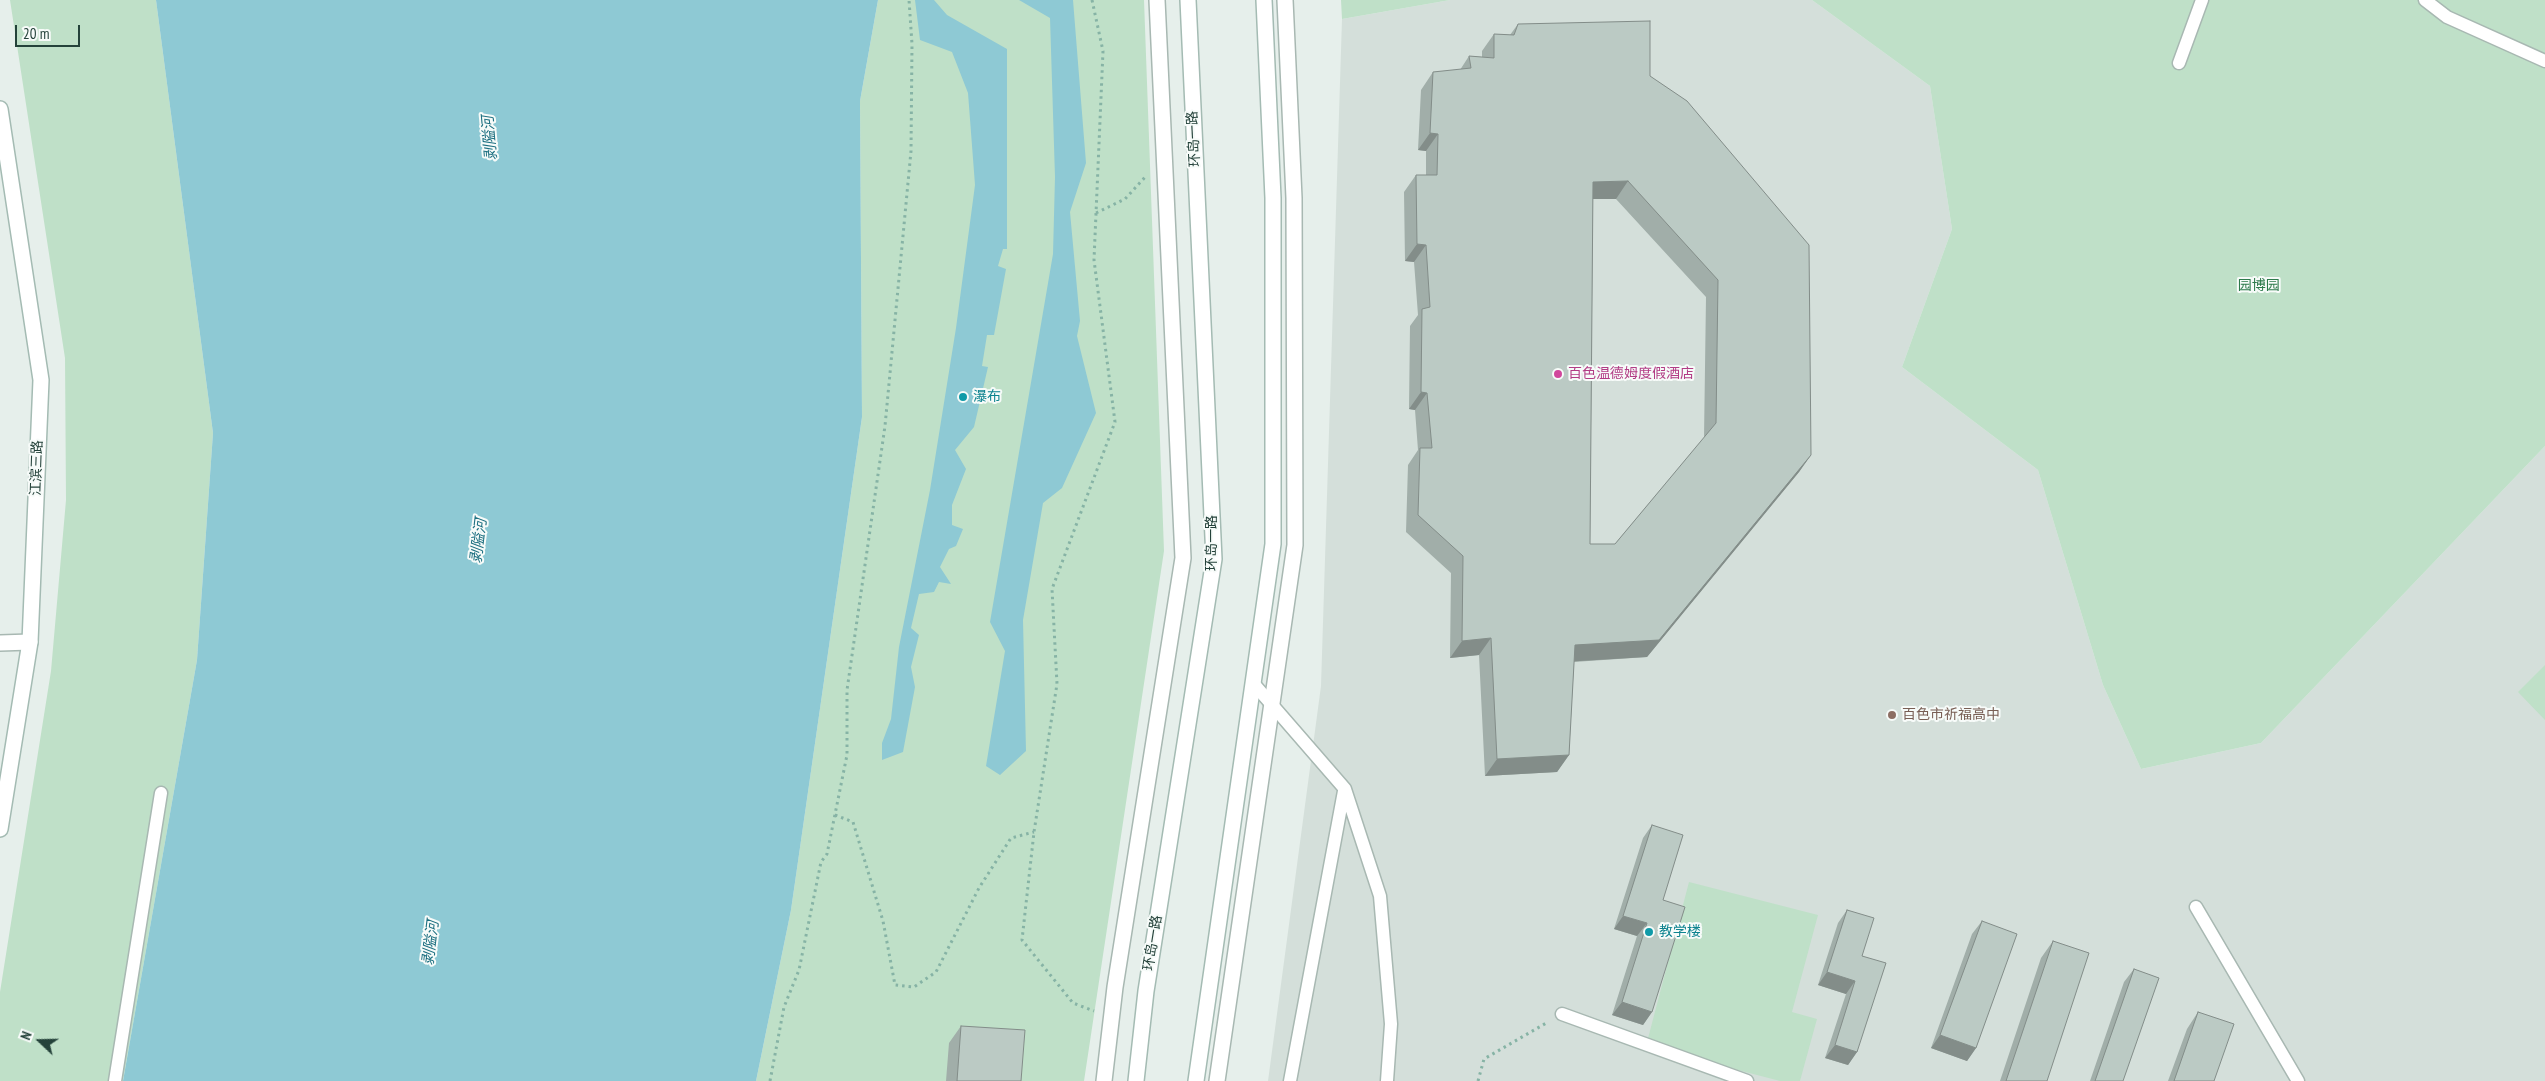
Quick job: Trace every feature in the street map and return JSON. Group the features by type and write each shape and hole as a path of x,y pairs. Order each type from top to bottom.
{"main road":[{"path":"1104,1081 1111,1016 1183,558 1157,0"},
{"name":"环岛一路","path":"1136,1081 1146,991 1214,559 1188,0"},
{"path":"1196,1081 1274,544 1273,198 1264,0"},
{"path":"1218,1081 1295,545 1294,198 1285,0"},
{"name":"江滨三路","path":"0,109 41,380 30,642 0,829"},
{"path":"0,643 30,642"}],"lane":[{"path":"2179,62 2202,0"},
{"path":"2425,0 2447,17 2545,61"},
{"path":"1254,683 1345,789 1380,896 1391,1024 1390,1080"},
{"path":"1290,1081 1345,789"},
{"path":"115,1081 161,793"},
{"path":"2196,907 2298,1081"},
{"path":"1562,1014 1747,1081"}],"path":[{"path":"770,1081 784,1007 799,970 821,862 827,854 847,755 847,690 885,426 911,151 912,44 909,0"},
{"path":"1092,0 1103,51 1094,260 1115,422 1052,589 1057,684 1034,832 1022,940 1073,1003 1111,1016"},
{"path":"1096,213 1125,199 1151,171 1164,164"},
{"path":"835,816 853,822 883,921 895,985 914,987 936,972 979,888 1010,838 1034,832"},
{"path":"1478,1081 1484,1059 1562,1014"}],"shaded area":[{"path":"1450,0 1812,0 1930,86 1952,229 1902,367 2038,470 2103,685 2141,769 2261,743 2545,446 2545,1081 1268,1081 1321,686 1342,19"}],"green space":[{"path":"10,0 156,0 213,433 197,660 123,1081 0,1081 0,992 51,671 66,500 65,358"},
{"path":"878,0 1144,0 1164,551 1084,1081 756,1081 791,910 862,417 860,101"},
{"path":"1341,0 1450,0 1342,19"},
{"name":"园博园","path":"1812,0 2545,0 2545,446 2261,743 2141,769 2103,685 2038,470 1902,367 1952,229 1930,86"},
{"path":"2545,665 2545,720 2518,692"},
{"path":"1689,882 1818,915 1792,1012 1817,1019 1800,1081 1780,1081 1646,1046"}],"water":[{"name":"剥隘河","path":"156,0 878,0 860,101 862,417 791,910 756,1081 123,1081 197,660 213,433"},
{"name":"瀑布","path":"915,0 934,0 947,15 1007,49 1007,249 1003,249 998,266 1006,269 994,335 987,335 982,366 988,367 974,427 955,450 966,469 952,505 952,525 963,529 956,546 949,549 940,567 951,584 939,582 934,592 919,594 911,628 919,635 911,667 915,687 903,752 882,760 882,743 891,719 899,647 930,490 956,328 975,185 968,93 952,52 920,40"},
{"path":"1019,0 1073,0 1086,163 1070,212 1080,321 1077,336 1096,413 1062,488 1043,503 1023,620 1026,751 1000,775 986,766 1005,651 990,622 1053,254 1055,177 1050,18"}],"building":[{"path":"1650,21 1650,76 1687,101 1809,245 1811,455 1659,640 1575,645 1569,755 1497,759 1491,638 1462,641 1463,556 1418,515 1420,448 1432,448 1427,393 1421,392 1422,309 1430,307 1426,245 1417,244 1416,175 1437,175 1438,134 1430,133 1433,72 1471,68 1469,56 1494,58 1494,34 1514,35 1518,24","holes":["1628,181 1718,280 1716,423 1615,544 1590,544 1593,182"]},
{"name":"教学楼","path":"1652,825 1683,835 1663,900 1685,907 1652,1012 1622,1002 1647,923 1623,916"},
{"path":"1847,910 1874,918 1862,956 1886,963 1857,1052 1835,1045 1855,981 1827,972"},
{"path":"1982,921 2017,934 1976,1048 1940,1035"},
{"path":"2053,941 2089,953 2047,1081 2006,1081"},
{"path":"2134,969 2159,978 2123,1081 2095,1081"},
{"path":"2198,1012 2234,1024 2214,1081 2174,1081"},
{"path":"961,1026 1025,1030 1021,1081 957,1081"}],"place":[{"name":"百色温德姆度假酒店","path":"1558,374"},
{"name":"瀑布","path":"963,397"},
{"name":"百色市祈福高中","path":"1892,715"},
{"name":"教学楼","path":"1649,932"}]}
